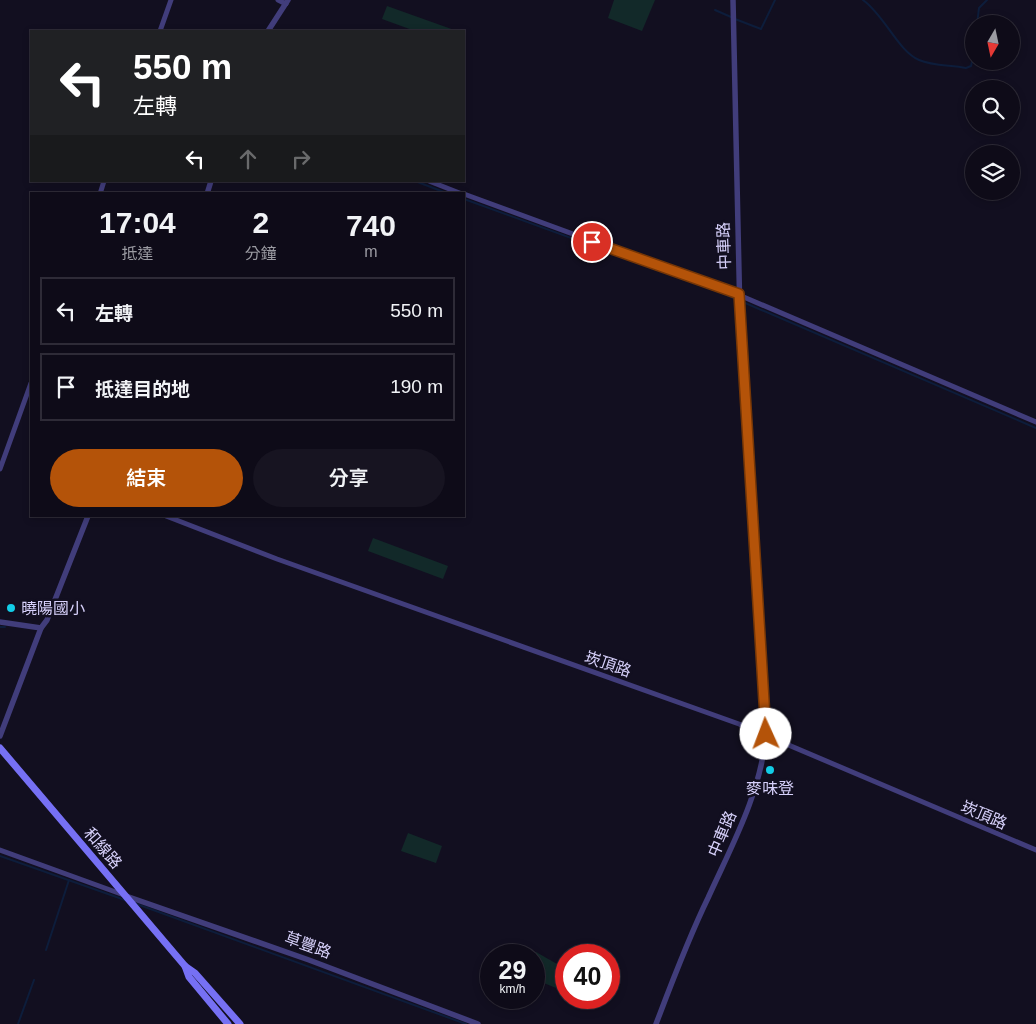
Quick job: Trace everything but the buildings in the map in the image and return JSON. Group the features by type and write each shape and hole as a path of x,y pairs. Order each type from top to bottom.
{"main road":[{"name":"和線路","path":"0,748 185,966 195,974 240,1024"},
{"name":"和線路","path":"185,966 189,977 228,1024"}],"street":[{"path":"160,30 171,0"},
{"path":"269,30 287,2 278,0"},
{"name":"中車路","path":"656,1024 707,898 744,818 764,750 766,734 739,294 733,0"},
{"path":"432,182 458,192"},
{"path":"465,195 739,294 1036,422"},
{"path":"0,469 30,386"},
{"path":"0,736 41,628 46,620 88,517"},
{"name":"崁頂路","path":"169,517 277,559 766,734 1036,850"},
{"path":"0,622 41,628"},
{"path":"0,850 126,896"},
{"name":"草豐路","path":"126,896 309,960 478,1024"}],"green space":[{"path":"614,0 655,0 642,31 608,18"},
{"path":"387,6 454,30 412,30 382,19"},
{"path":"373,538 448,566 443,579 368,551"},
{"path":"408,833 442,846 436,863 401,851"},
{"path":"545,957 555,963 555,988 545,984"}],"waterway":[{"path":"735,19 761,29 775,0"},
{"path":"863,0 911,55 924,62 965,68"},
{"path":"978,15 979,8 987,0"},
{"path":"715,10 731,17"},
{"path":"418,182 444,192"},
{"path":"465,199 722,293 1036,428"},
{"path":"0,627 5,627"},
{"path":"0,856 125,900"},
{"path":"46,950 69,880"},
{"path":"134,903 466,1024"},
{"path":"18,1024 34,980"}],"place":[{"name":"曉陽國小","path":"11,608"},
{"name":"麥味登","path":"770,770"}],"route":[{"path":"592,242 739,294 766,734"}]}
